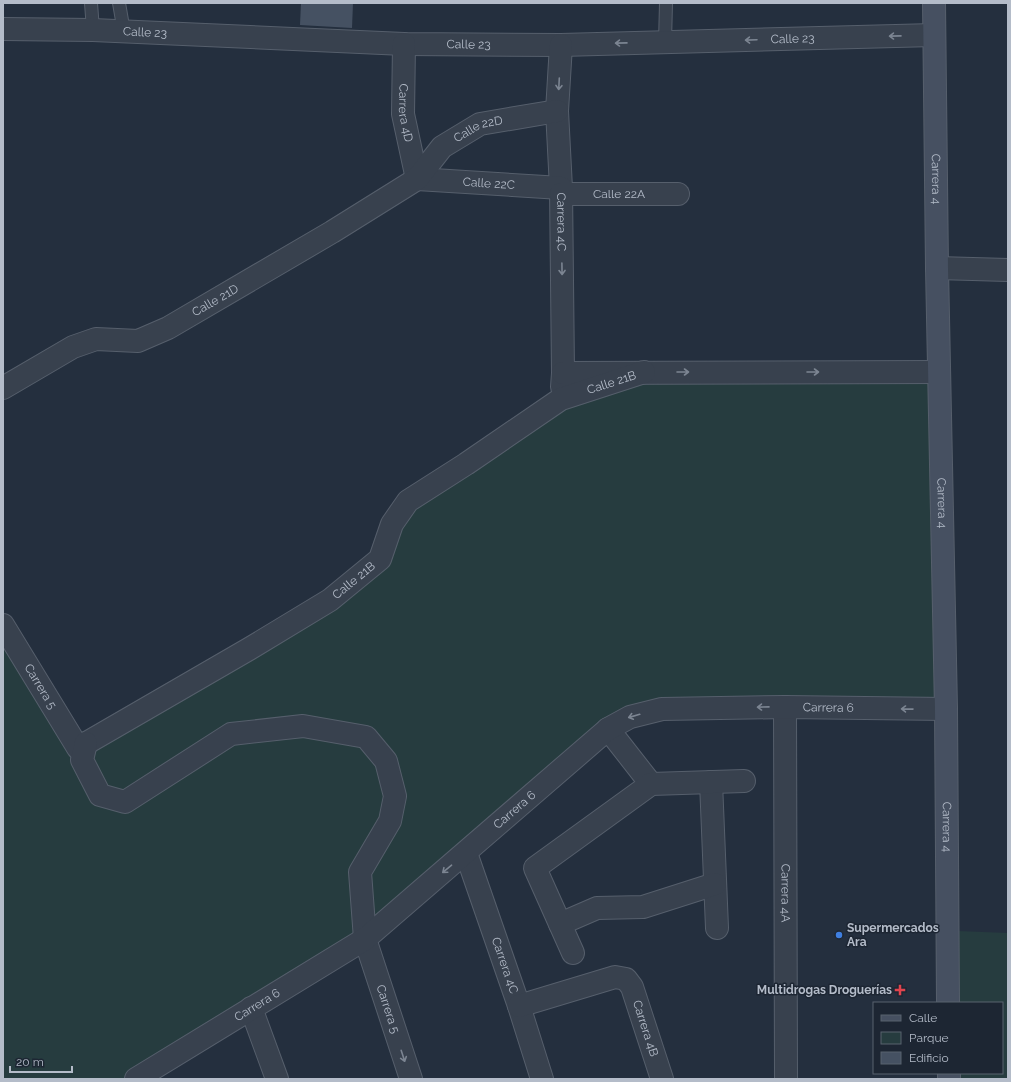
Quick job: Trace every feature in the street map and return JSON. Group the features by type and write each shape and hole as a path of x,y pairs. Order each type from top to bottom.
{"main road":[{"name":"Carrera 4","path":"934,3 937,268 946,709 948,1002"}],"street":[{"name":"Calle 23","path":"3,29 93,30 404,44 561,45 934,35"},
{"name":"Carrera 4D","path":"404,44 403,114 417,179"},
{"name":"Carrera 4C","path":"561,45 557,111 561,191 563,373 561,399"},
{"name":"Calle 22D","path":"417,179 442,147 480,124 557,111"},
{"name":"Calle 22C","path":"417,179 561,191"},
{"name":"Calle 21D","path":"3,388 73,346 96,339 138,341 168,328 332,232 417,179"},
{"name":"Calle 22A","path":"561,191 678,194"},
{"path":"937,268 1008,270"},
{"name":"Calle 21B","path":"82,746 330,600 380,559 392,524 408,501 466,464 561,399 644,372"},
{"name":"Calle 21B","path":"563,373 939,372"},
{"name":"Carrera 5","path":"3,625 82,746 82,760 100,795 125,802 231,734 303,726 366,737 386,761 396,796 390,821 360,872 365,939 410,1079"},
{"name":"Carrera 6","path":"147,1076 252,1008 365,939 608,729 630,717 662,710 785,707 946,709"},
{"name":"Carrera 4A","path":"785,707 786,1079"},
{"path":"608,729 651,784"},
{"path":"573,953 534,868 651,784 744,781"},
{"path":"712,782 717,928"},
{"name":"Carrera 4C","path":"466,853 519,1006 542,1079"},
{"path":"560,924 597,908 643,906 715,884"},
{"name":"Carrera 4B","path":"519,1006 615,977 626,979 632,987 662,1079"},
{"path":"252,1008 277,1079"}],"lane":[{"path":"91,3 93,30"},
{"path":"118,3 124,32"},
{"path":"665,42 666,3"}],"green space":[{"path":"644,372 939,372 946,709 630,717 365,939 136,1079 3,1079 3,624 77,748 380,559 392,524 535,416"},
{"path":"958,931 1008,933 1008,1079 961,1079 960,1074 1003,1074 1003,1002 957,1002"}],"building":[{"path":"301,3 353,3 352,28 300,25"}],"place":[{"name":"Supermercados Ara","path":"839,935"},
{"name":"Multidrogas Droguerías","path":"900,990"}]}
